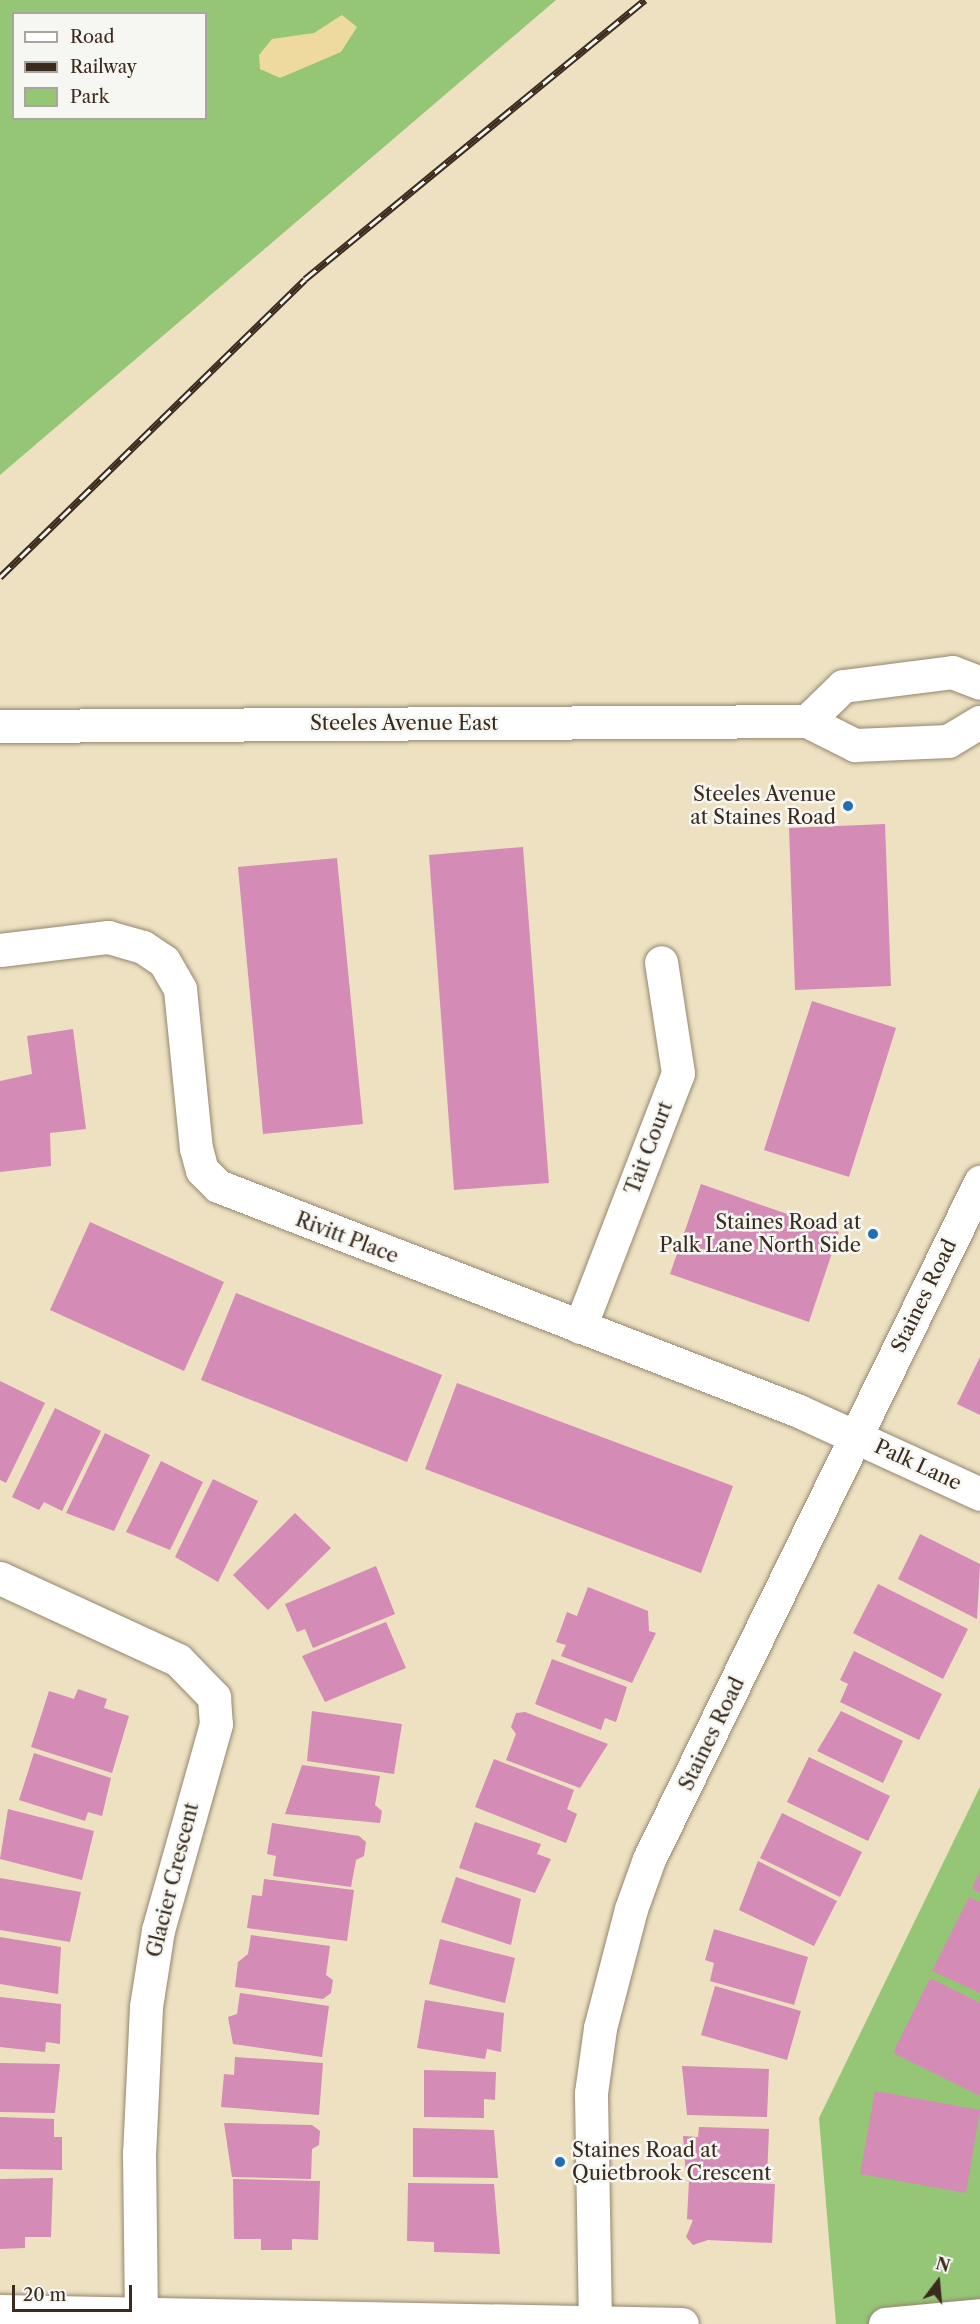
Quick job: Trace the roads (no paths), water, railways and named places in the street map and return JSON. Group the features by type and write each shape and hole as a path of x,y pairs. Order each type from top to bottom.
{"street":[{"path":"807,721 843,686 952,672 980,683"},
{"name":"Steeles Avenue East","path":"0,726 807,721 855,745 948,741 980,722"},
{"name":"Rivitt Place","path":"0,950 108,937 143,947 164,961 180,989 196,1148 202,1170 218,1186 857,1436"},
{"name":"Tait Court","path":"580,1327 678,1073 661,962"},
{"name":"Staines Road","path":"595,2323 591,2093 613,1968 649,1859 980,1182"},
{"name":"Palk Lane","path":"857,1436 980,1494"},
{"name":"Glacier Crescent","path":"0,1578 178,1660 214,1697 216,1724 160,1919 146,2007 139,2154 141,2314"},
{"path":"0,2311 674,2324"},
{"path":"885,2324 980,2315"}],"railway":[{"path":"0,577 305,279 645,0"}],"place":[{"name":"Steeles Avenue at Staines Road","path":"848,806"},
{"name":"Staines Road at Palk Lane North Side","path":"873,1234"},
{"name":"Staines Road at Quietbrook Crescent","path":"560,2162"}]}
